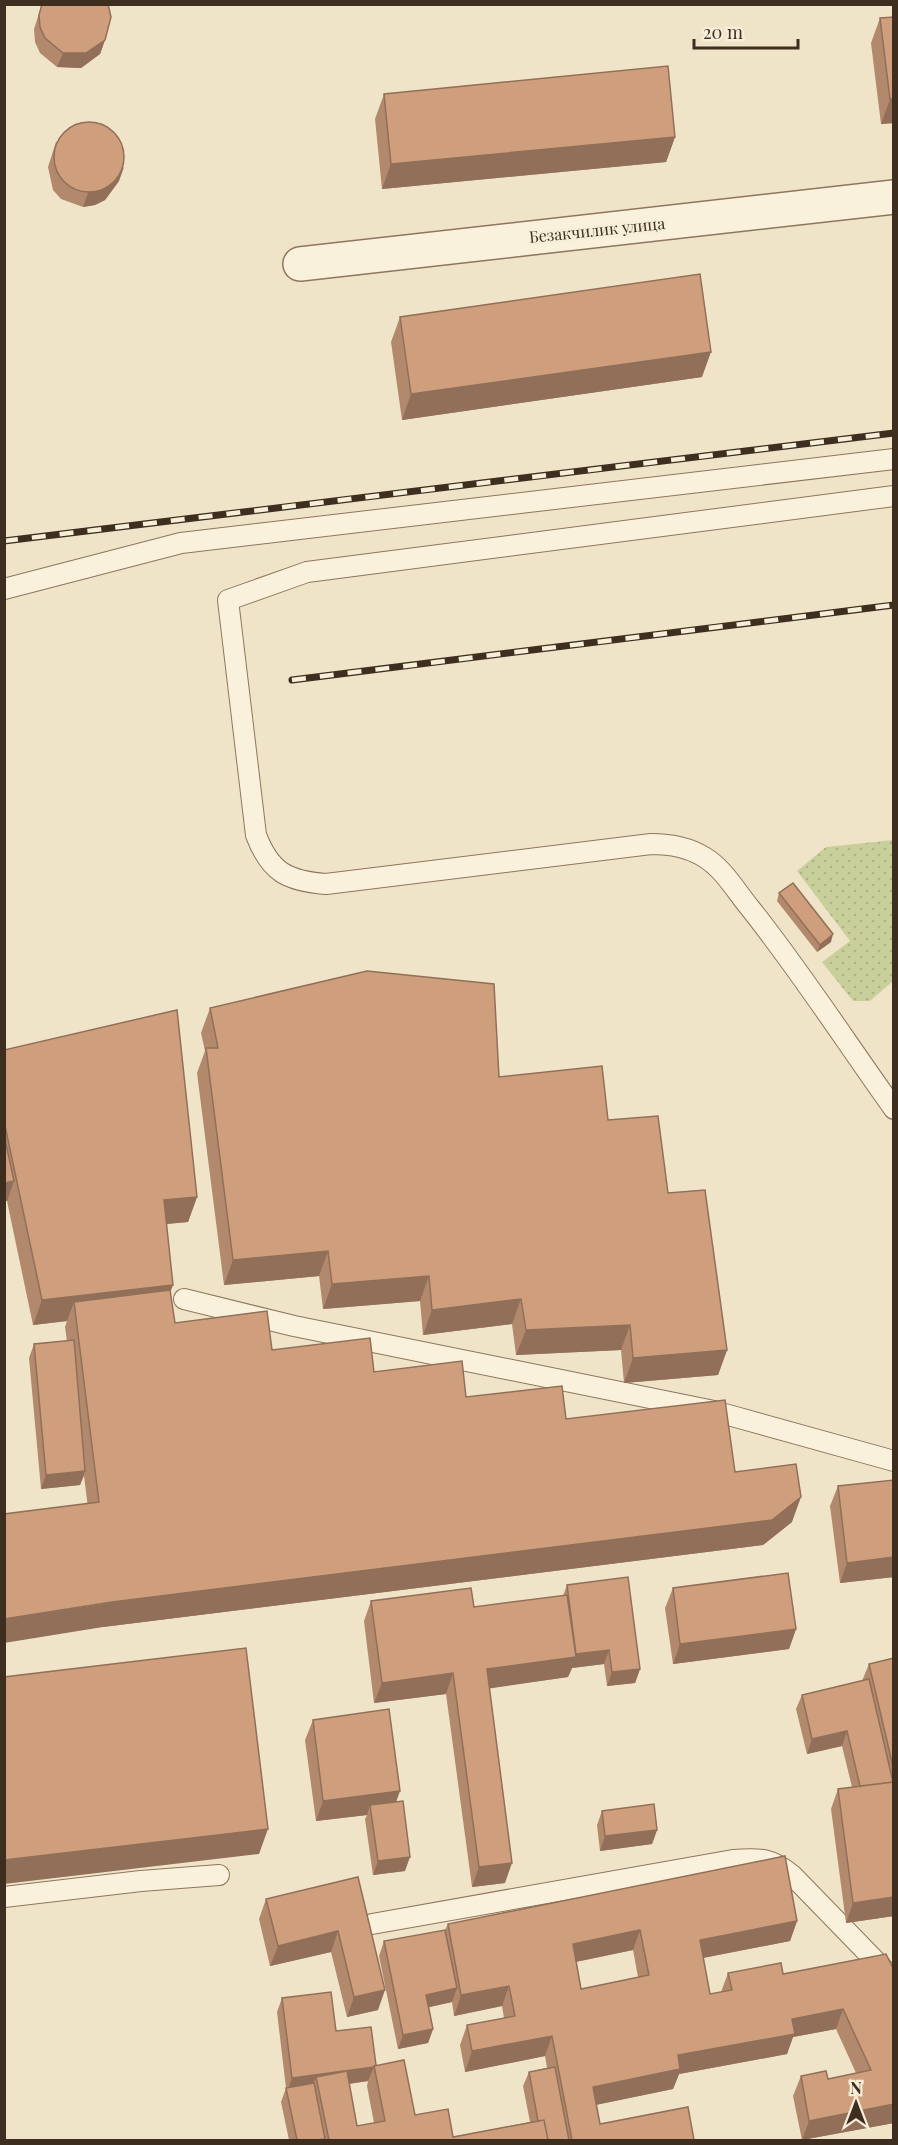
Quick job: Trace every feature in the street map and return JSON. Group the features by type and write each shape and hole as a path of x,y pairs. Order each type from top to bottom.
{"street":[{"name":"Безакчилик улица","path":"300,264 894,197"}],"lane":[{"path":"4,589 181,543 894,459"},
{"path":"894,496 307,572 228,600 256,835 264,857 281,873 302,882 326,884 651,844 669,844 688,849 705,857 722,873 763,924 894,1109"},
{"path":"184,1299 294,1326 714,1411 894,1461"},
{"path":"372,1924 733,1860 757,1858 777,1863 792,1875 894,1980"},
{"path":"4,1897 141,1881 219,1875"}],"green space":[{"path":"893,840 893,981 870,1001 853,1001 822,962 850,941 797,871 826,847"}],"building":[{"path":"42,4 108,4 111,17 105,40 86,53 63,53 45,38 40,27 39,15"},
{"path":"894,17 894,99 890,99 880,18"},
{"path":"668,66 675,137 391,164 384,94"},
{"path":"89,122 102,125 114,132 121,144 124,157 121,170 114,182 102,189 89,192 76,189 64,182 57,170 54,157 57,144 64,132 76,125"},
{"path":"700,274 711,352 411,394 400,317"},
{"path":"793,883 833,934 820,945 779,893"},
{"path":"367,971 494,984 499,1077 602,1066 608,1120 658,1116 668,1193 705,1190 727,1350 633,1358 630,1325 526,1330 521,1299 432,1310 429,1276 332,1284 328,1251 233,1260 206,1048 218,1048 210,1008"},
{"path":"177,1010 197,1197 164,1200 173,1285 42,1300 4,1121 4,1050"},
{"path":"4,1135 14,1181 4,1183"},
{"path":"170,1290 175,1323 267,1311 272,1350 370,1338 374,1372 462,1361 466,1397 562,1386 566,1419 725,1400 735,1472 796,1464 801,1497 772,1520 112,1602 4,1619 4,1514 99,1502 74,1302"},
{"path":"74,1340 85,1471 46,1475 34,1344"},
{"path":"894,1480 894,1557 847,1563 838,1486"},
{"path":"788,1573 796,1629 680,1644 673,1588"},
{"path":"628,1577 640,1669 612,1672 609,1650 576,1654 567,1585"},
{"path":"471,1588 474,1607 567,1595 576,1657 487,1669 512,1863 479,1867 453,1673 382,1683 371,1601"},
{"path":"246,1648 268,1829 4,1860 4,1677"},
{"path":"894,1658 894,1771 869,1664"},
{"path":"869,1679 893,1782 860,1786 847,1731 812,1739 802,1695"},
{"path":"389,1709 400,1791 323,1801 313,1720"},
{"path":"894,1782 894,1897 853,1903 838,1789"},
{"path":"403,1801 410,1857 378,1861 370,1805"},
{"path":"654,1804 657,1830 605,1836 602,1811"},
{"path":"785,1856 797,1921 700,1940 710,1994 732,1990 728,1973 781,1963 783,1974 886,1954 894,1970 894,2104 809,2121 801,2076 826,2071 828,2079 871,2070 843,2009 792,2019 795,2034 678,2055 680,2069 593,2087 600,2124 688,2107 694,2140 572,2140 552,2036 472,2051 467,2025 515,2016 509,1986 461,1995 448,1924","holes":["640,1930 649,1975 581,1989 573,1944"]},
{"path":"358,1877 385,1990 354,1997 338,1931 278,1946 266,1899"},
{"path":"445,1930 457,1988 426,1995 433,2029 403,2035 384,1941"},
{"path":"331,1992 336,2031 371,2027 376,2065 292,2078 282,1998"},
{"path":"404,2060 415,2115 448,2109 453,2137 544,2120 548,2140 329,2140 316,2077 347,2071 357,2126 385,2121 374,2066"},
{"path":"555,2067 569,2140 548,2140 544,2120 538,2121 529,2072"},
{"path":"314,2083 325,2139 297,2140 286,2088"}],"railway":[{"path":"4,541 894,433"},
{"path":"292,680 894,605"}]}
